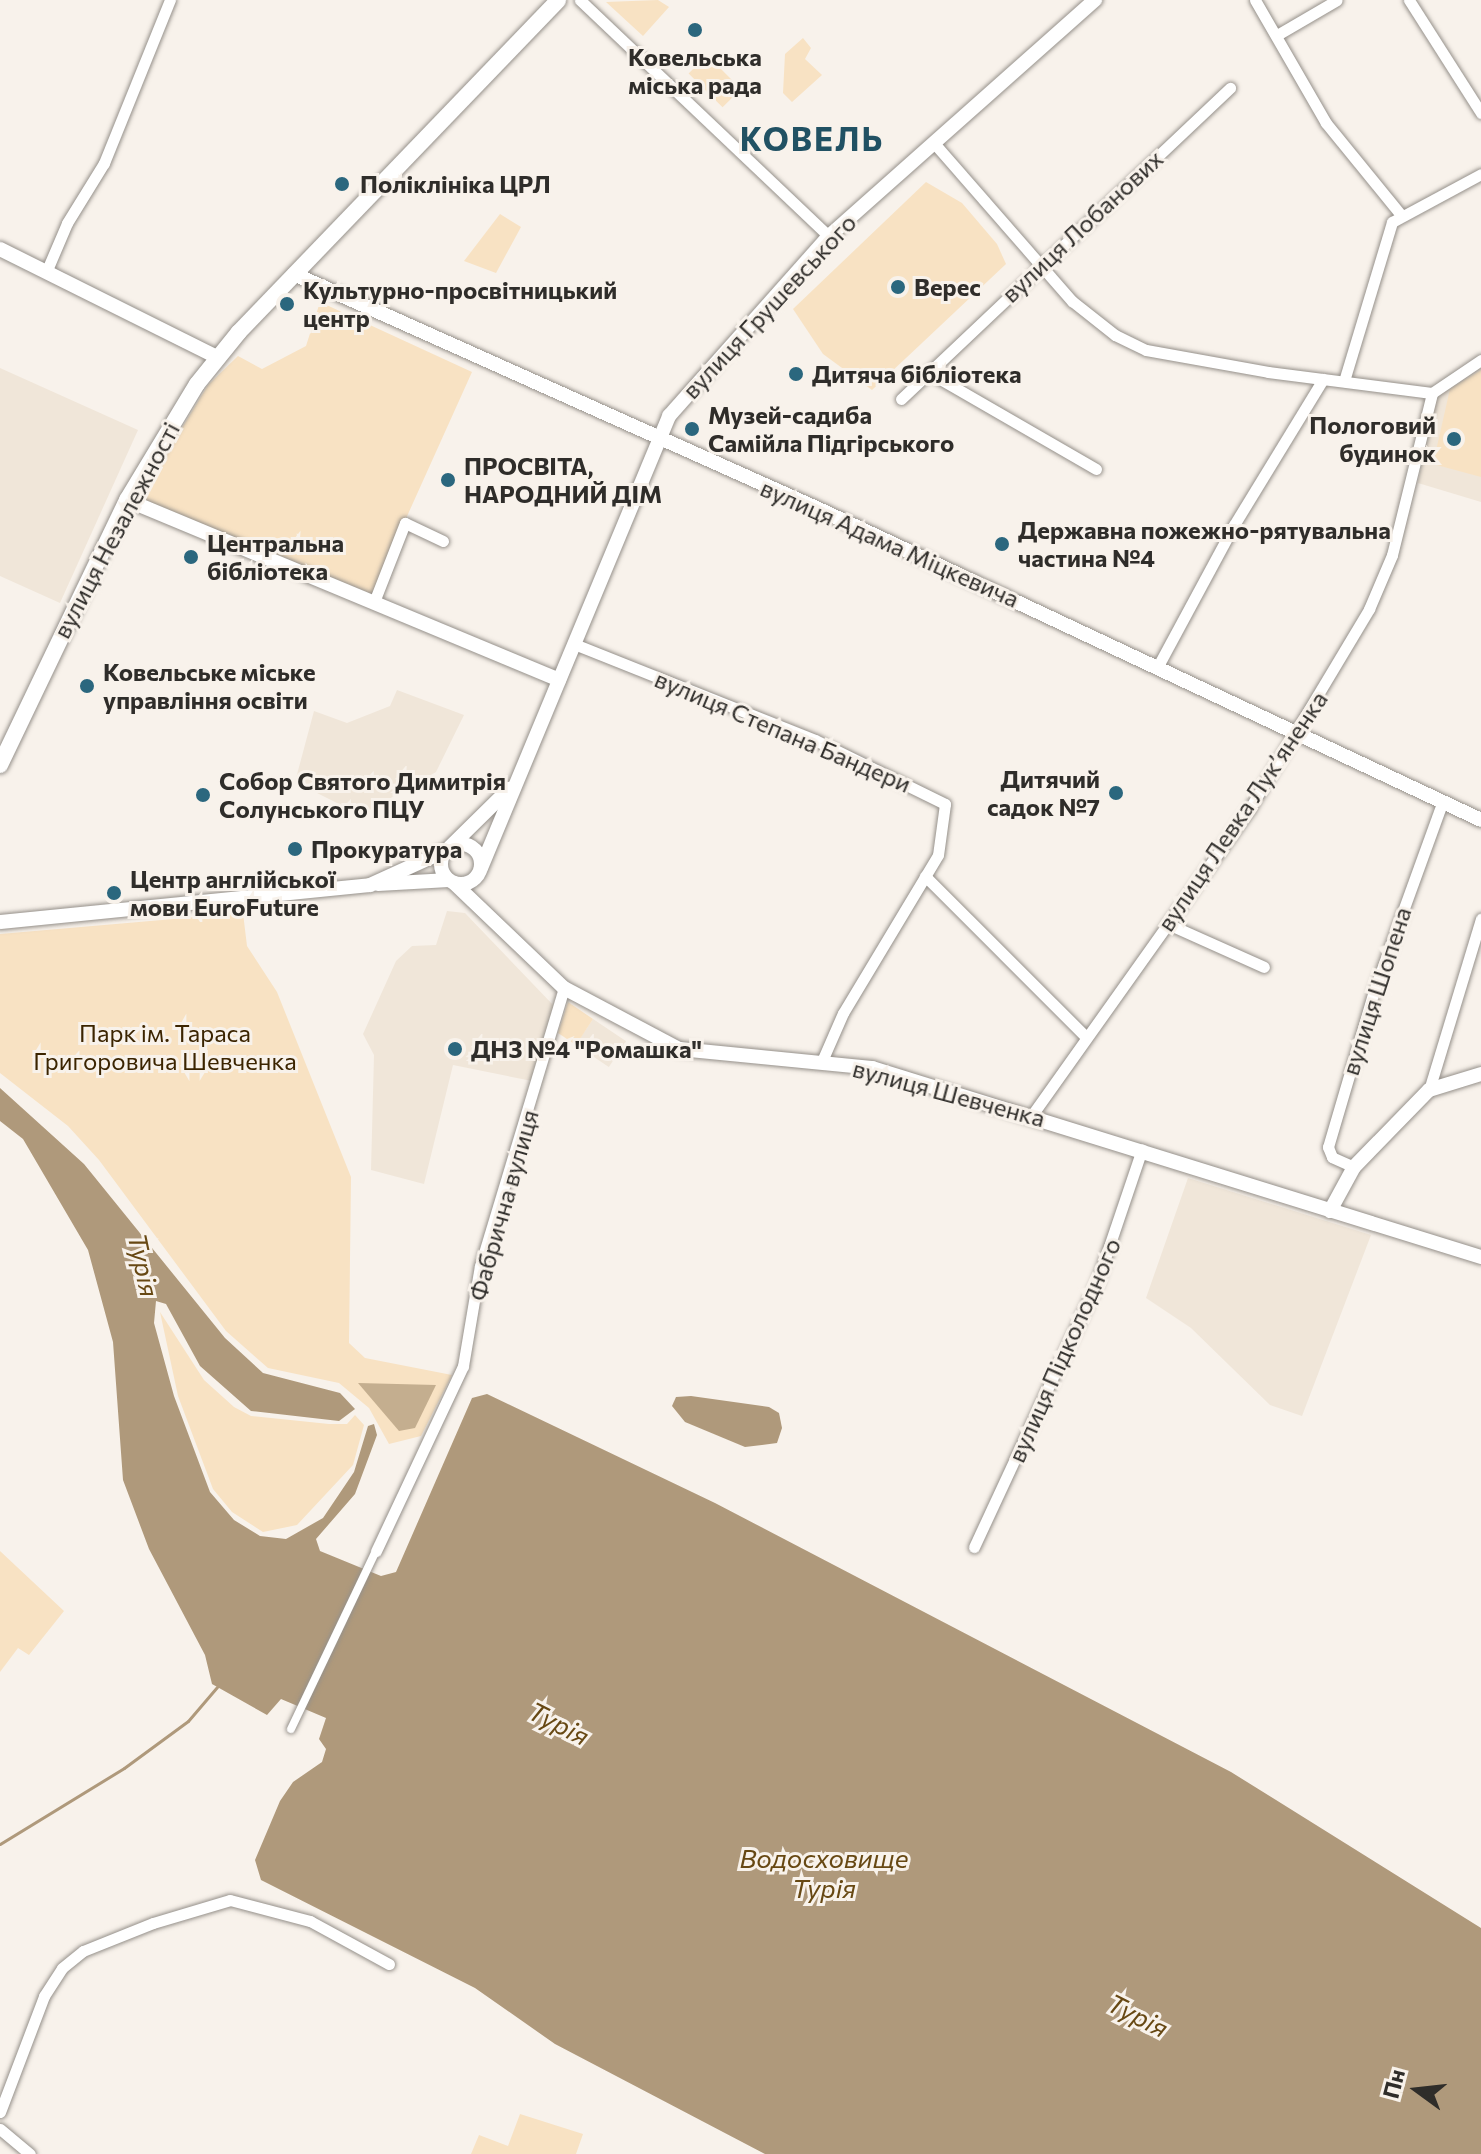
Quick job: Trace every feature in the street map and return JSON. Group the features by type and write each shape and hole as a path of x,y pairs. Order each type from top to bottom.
{"main road":[{"name":"вулиця Незалежності","path":"0,765 127,500 175,417 217,357 558,0"}],"street":[{"path":"47,270 67,223 104,163 170,0"},
{"path":"580,0 829,236"},
{"name":"вулиця Грушевського","path":"370,885 447,849 516,783 655,439 678,404 829,236 1095,0"},
{"path":"1255,0 1326,123 1401,215"},
{"path":"1277,35 1337,0"},
{"path":"1409,0 1481,113"},
{"name":"вулиця Лобанових","path":"901,399 1037,266 1230,88"},
{"path":"934,143 1037,266 1089,316 1146,350 1432,393 1481,360"},
{"path":"1344,381 1383,237 1401,215 1481,174"},
{"path":"0,249 217,357"},
{"name":"вулиця Адама Міцкевича","path":"294,274 655,439 823,511 1481,820"},
{"path":"928,372 1096,469"},
{"path":"1158,666 1234,525 1323,379"},
{"name":"вулиця Левка Лукʼяненка","path":"1032,1115 1084,1035 1168,924 1297,736 1369,609 1392,555 1432,393"},
{"path":"127,500 559,680"},
{"path":"374,602 405,523 443,541"},
{"name":"вулиця Степана Бандери","path":"574,644 815,740 945,804 938,855 843,1013 822,1061"},
{"path":"0,922 370,885 468,883 480,871 516,783"},
{"name":"вулиця Шопена","path":"1354,1167 1332,1157 1328,1147 1374,991 1442,803"},
{"path":"451,881 440,863 447,849 469,845 479,854 483,908"},
{"path":"925,876 1084,1035"},
{"name":"вулиця Шевченка","path":"451,881 564,988 679,1049 872,1068 1142,1149 1481,1257"},
{"path":"1330,1211 1354,1167 1429,1090 1481,919"},
{"path":"1168,924 1264,967"},
{"name":"Фабрична вулиця","path":"376,1551 463,1366 480,1266 564,988"},
{"path":"1429,1090 1481,1074"},
{"name":"вулиця Підколодного","path":"974,1547 1097,1282 1142,1149"},
{"path":"291,1729 376,1551"},
{"path":"0,2112 44,1996 62,1968 83,1951 153,1923 230,1900 310,1921 389,1964"},
{"path":"0,2129 30,2154"}],"shaded area":[{"name":"Пологовий будинок","path":"1481,365 1481,502 1418,483 1435,395"},
{"path":"0,368 138,430 60,603 0,576"},
{"path":"397,690 464,715 436,772 361,815 295,782 314,711 347,723 390,706"},
{"name":"ДНЗ №4 \"Ромашка\"","path":"447,911 465,913 555,1007 532,1081 453,1065 424,1184 371,1170 374,1055 363,1034 396,961 412,946 436,945"},
{"path":"593,1019 626,1041 609,1067 576,1045"},
{"path":"1188,1178 1371,1235 1302,1416 1270,1405 1191,1328 1146,1298"},
{"path":"358,1383 436,1385 415,1428 399,1431"}],"green space":[{"path":"658,0 669,7 643,36 606,2"},
{"path":"803,38 811,48 805,59 822,75 792,102 783,93 785,54"},
{"path":"707,55 741,89 723,107 689,73"},
{"path":"926,182 962,203 997,244 1006,264 872,390 823,354 793,309"},
{"path":"500,214 521,227 496,273 464,261"},
{"path":"320,302 472,372 372,594 139,498 208,385 238,356 262,369 306,346"},
{"path":"1481,370 1481,477 1433,464 1450,389"},
{"name":"Парк ім. Тараса Григоровича Шевченка","path":"243,913 247,946 277,992 351,1177 349,1343 365,1358 452,1375 421,1436 389,1444 369,1408 339,1383 268,1368 226,1331 99,1160 68,1126 0,1073 0,934"},
{"path":"568,1002 593,1019 576,1045 558,1033"},
{"path":"160,1312 204,1380 234,1407 251,1416 329,1424 347,1424 355,1415 364,1425 353,1465 297,1525 263,1532 232,1512 213,1489 178,1396"},
{"path":"0,1551 64,1611 29,1655 18,1648 0,1672"},
{"path":"520,2114 583,2134 576,2154 471,2154 479,2135 508,2146"}],"water":[{"name":"Водосховище Турія","path":"0,1088 84,1164 225,1338 263,1373 340,1393 355,1409 339,1421 251,1411 200,1366 166,1304 156,1301 154,1323 174,1396 210,1492 234,1520 260,1536 286,1539 323,1518 354,1472 368,1426 374,1424 377,1435 355,1494 316,1539 320,1551 381,1576 396,1572 472,1398 487,1394 715,1503 1231,1772 1481,1928 1481,2154 765,2154 555,2044 475,1988 261,1880 255,1860 280,1801 293,1782 322,1762 326,1749 319,1739 326,1718 281,1699 267,1715 212,1684 205,1655 149,1549 123,1480 113,1342 88,1250 23,1139 0,1121"},
{"path":"691,1396 769,1407 779,1413 782,1428 777,1443 745,1447 685,1422 672,1406 676,1397"}],"waterway":[{"path":"0,1844 124,1768 188,1721 217,1687"}],"place":[{"name":"Ковельська міська рада","path":"695,30"},
{"name":"Поліклініка ЦРЛ","path":"342,184"},
{"name":"Верес","path":"898,287"},
{"name":"Культурно-просвітницький центр","path":"287,304"},
{"name":"Дитяча бібліотека","path":"796,374"},
{"name":"Музей-садиба Самійла Підгірського","path":"692,429"},
{"name":"Пологовий будинок","path":"1454,439"},
{"name":"ПРОСВІТА, НАРОДНИЙ ДІМ","path":"448,480"},
{"name":"Державна пожежно-рятувальна частина №4","path":"1002,544"},
{"name":"Центральна бібліотека","path":"191,557"},
{"name":"Ковельське міське управління освіти","path":"87,686"},
{"name":"Дитячий садок №7","path":"1116,793"},
{"name":"Собор Святого Димитрія Солунського ПЦУ","path":"203,795"},
{"name":"Прокуратура","path":"295,849"},
{"name":"Центр англійської мови EuroFuture","path":"114,893"},
{"name":"ДНЗ №4 \"Ромашка\"","path":"455,1049"}],"district":[{"name":"КОВЕЛЬ","path":"812,138"}],"water label":[{"name":"Турія","path":"144,1265"},
{"name":"Турія","path":"559,1723"},
{"name":"Турія","path":"1138,2015"}]}
